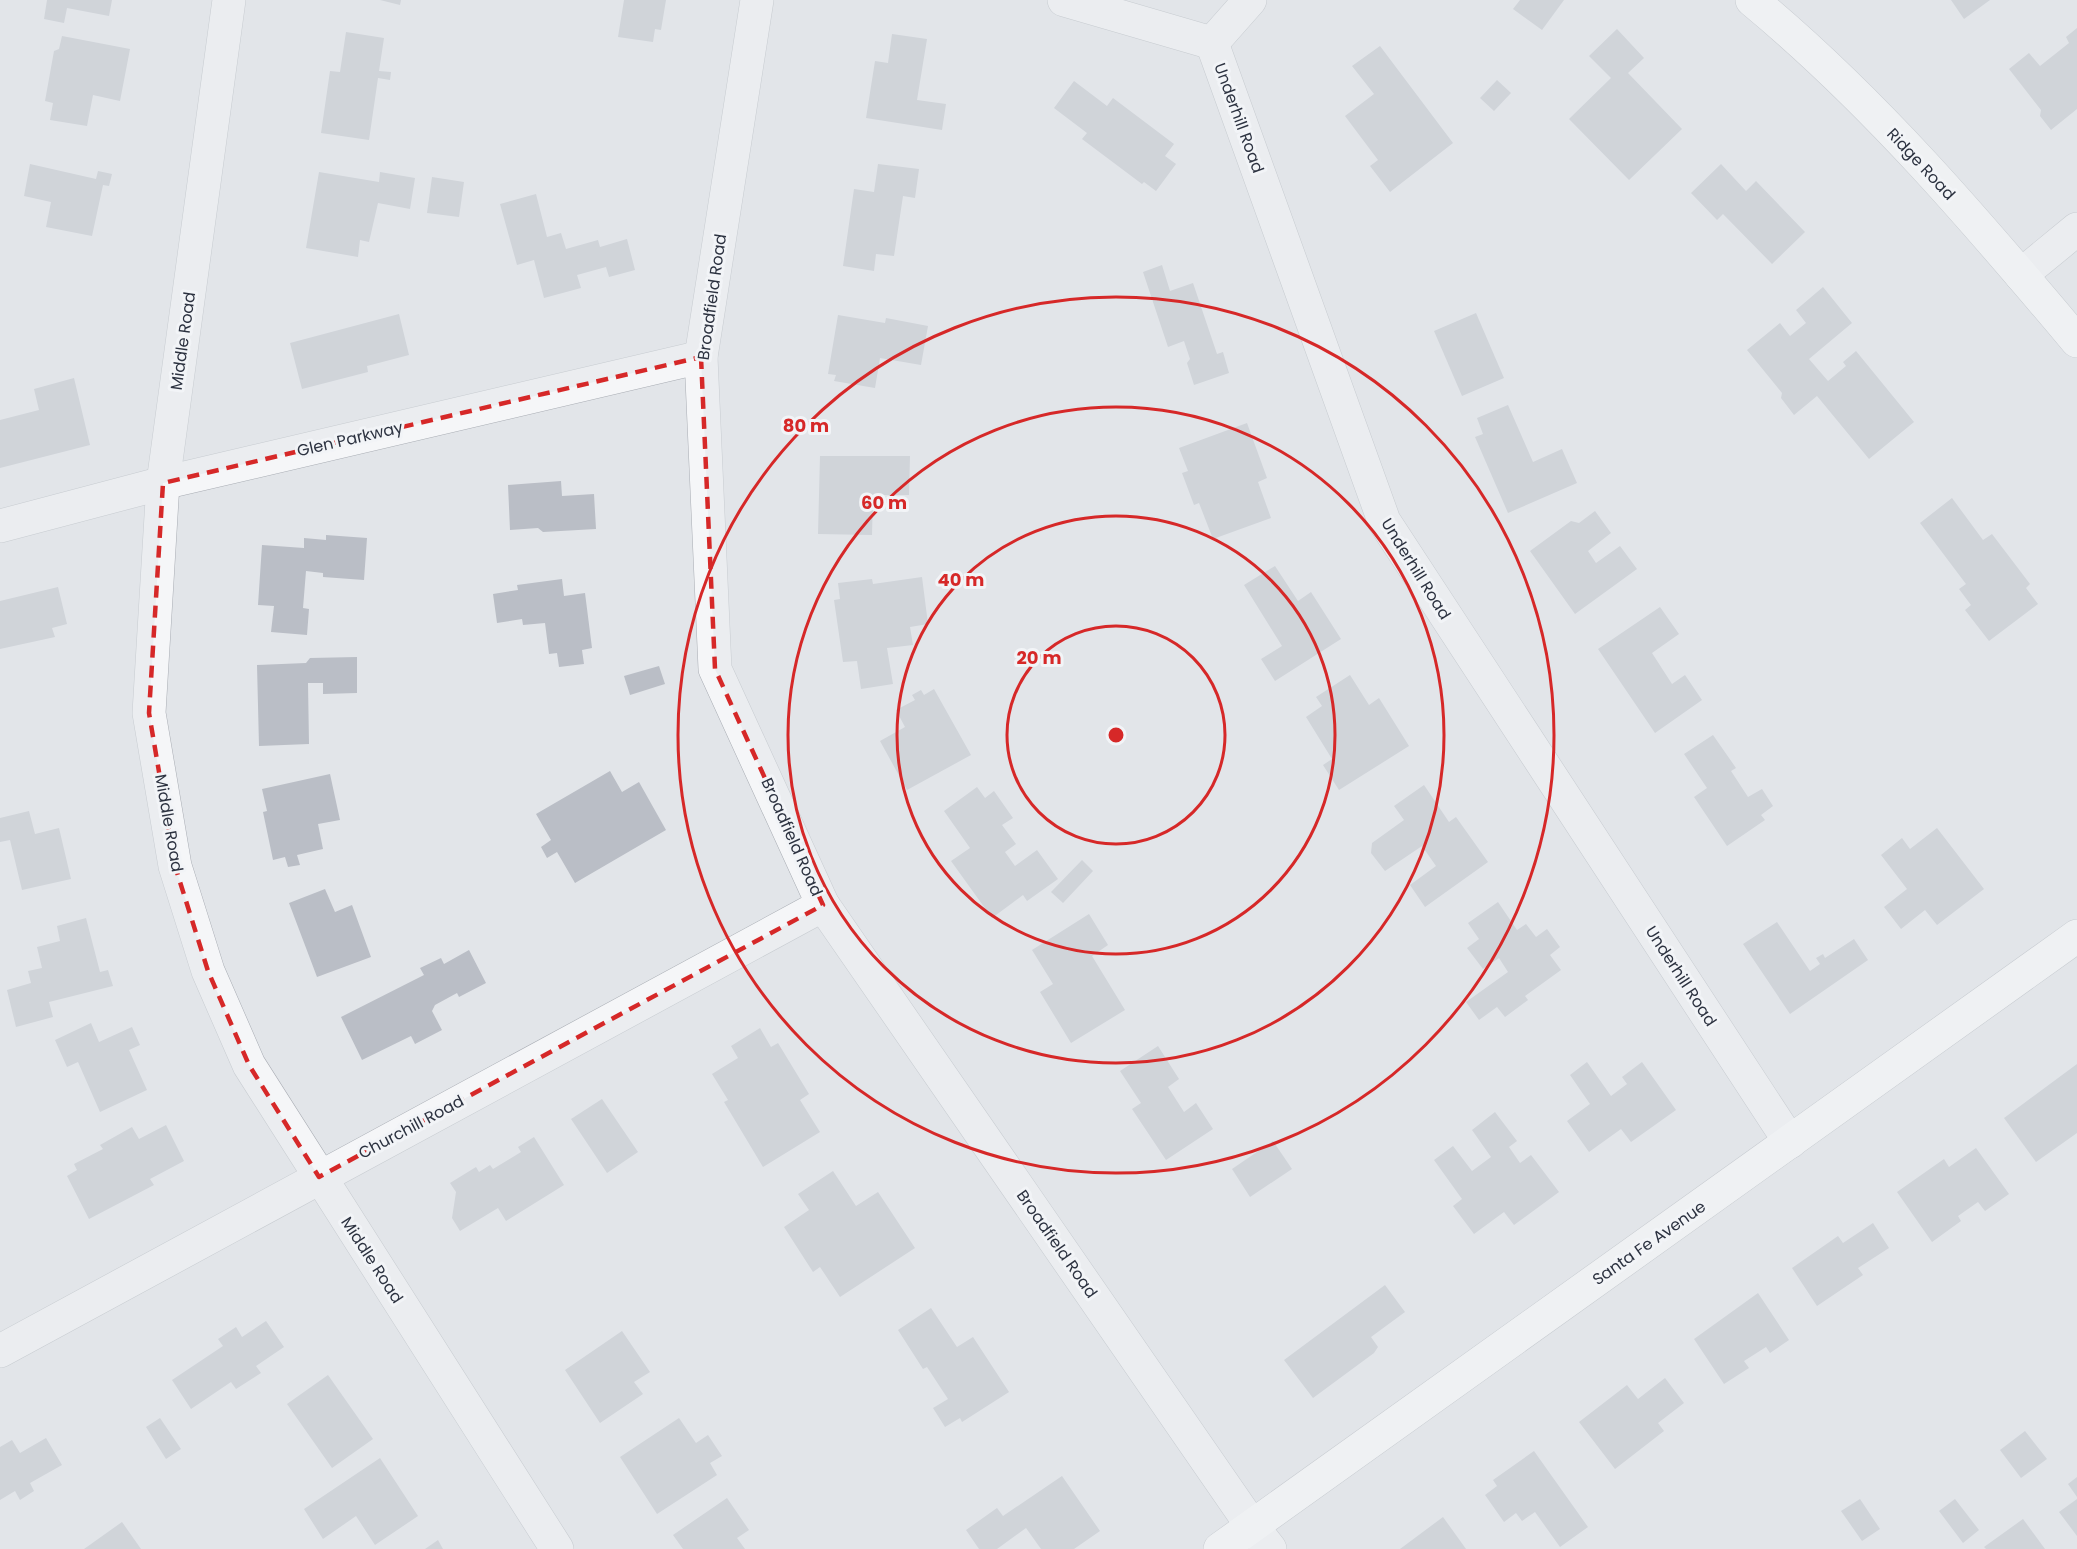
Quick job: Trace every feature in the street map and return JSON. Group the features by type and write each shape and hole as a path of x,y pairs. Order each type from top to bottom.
{"main road":[{"name":"Ridge Road","path":"1752,0 1871,109 2077,340"},
{"name":"Santa Fe Avenue","path":"1220,1549 1261,1537 1790,1143 2077,936"}],"street":[{"name":"Middle Road","path":"229,0 163,483 149,713 175,866 208,971 249,1065 557,1549"},
{"name":"Broadfield Road","path":"757,0 701,357 715,669 823,905 1261,1537"},
{"name":"Underhill Road","path":"1064,0 1212,42 1384,521 1790,1143"},
{"path":"1212,42 1250,0"},
{"path":"2021,275 2077,229"},
{"name":"Glen Parkway","path":"0,526 163,483 701,357"},
{"name":"Churchill Road","path":"0,1351 823,905"}],"highlighted area":[{"path":"701,357 715,669 823,905 319,1177 249,1065 208,971 175,866 149,713 163,483"}],"building":[{"path":"47,0 112,0 109,16 67,8 64,23 44,19"},
{"path":"380,0 401,0 400,5"},
{"path":"624,0 666,0 661,30 655,29 653,42 618,37"},
{"path":"1520,0 1564,0 1542,30 1513,9"},
{"path":"1951,0 1990,0 1964,19"},
{"path":"2077,28 2077,109 2051,130 2040,116 2041,110 2009,69 2029,53 2040,66 2069,43 2066,37"},
{"path":"1617,29 1644,58 1628,73 1682,129 1629,180 1569,119 1611,78 1589,56"},
{"path":"346,32 384,38 379,71 391,72 390,80 378,78 369,140 321,133 330,71 340,72"},
{"path":"892,34 927,39 917,100 946,104 942,130 866,118 875,61 888,63"},
{"path":"62,36 130,49 120,101 93,95 87,126 50,120 53,103 45,101 54,51 59,49"},
{"path":"1380,46 1453,143 1390,192 1370,166 1378,160 1345,116 1374,94 1352,66"},
{"path":"1497,80 1511,93 1494,111 1480,98"},
{"path":"1074,81 1107,106 1113,98 1174,144 1165,156 1176,164 1156,191 1144,182 1142,184 1082,139 1087,133 1054,108"},
{"path":"30,164 96,179 98,171 112,174 109,186 103,185 92,236 46,227 51,202 24,196"},
{"path":"878,164 919,169 915,198 903,196 894,256 876,254 874,271 843,266 854,189 874,192"},
{"path":"1721,164 1746,191 1756,181 1805,232 1772,264 1723,214 1717,220 1691,193"},
{"path":"319,172 379,182 380,172 415,178 410,209 378,203 369,242 360,240 358,257 306,248"},
{"path":"432,177 464,182 459,217 427,213"},
{"path":"536,194 547,237 561,233 566,249 598,240 600,247 627,239 635,270 609,277 606,267 577,275 581,288 544,298 534,260 517,265 500,204"},
{"path":"1162,265 1170,291 1193,283 1217,354 1223,352 1229,373 1194,385 1187,363 1190,359 1184,341 1168,347 1143,272"},
{"path":"1823,287 1852,323 1809,359 1828,381 1846,366 1843,362 1856,351 1914,422 1869,459 1817,396 1794,415 1781,398 1782,393 1747,350 1780,323 1790,336 1806,323 1796,310"},
{"path":"1476,313 1504,378 1462,396 1434,331"},
{"path":"399,314 409,355 367,366 368,372 302,389 290,343"},
{"path":"838,315 885,323 886,318 928,326 921,365 880,358 875,388 834,381 836,375 828,374"},
{"path":"74,378 90,445 0,468 0,420 39,410 34,389"},
{"path":"1508,405 1533,462 1562,449 1577,483 1508,513 1475,437 1483,434 1477,418"},
{"path":"1247,423 1267,478 1258,482 1271,518 1213,539 1199,503 1194,505 1182,473 1188,471 1179,448"},
{"path":"820,456 910,456 909,495 873,495 872,535 818,534"},
{"path":"561,481 562,496 594,494 596,529 543,532 538,528 510,530 508,485"},
{"path":"1952,498 1983,540 1992,534 2030,584 2026,588 2038,604 1989,641 1965,610 1971,605 1959,589 1966,584 1920,523"},
{"path":"1595,511 1611,533 1588,551 1596,563 1620,546 1637,569 1575,614 1530,551 1571,521 1579,523"},
{"path":"326,535 367,538 364,580 323,577 323,573 306,571 303,608 309,609 307,635 271,632 274,606 258,605 262,545 304,548 304,538 326,540"},
{"path":"1275,566 1298,601 1311,592 1341,639 1275,681 1261,659 1282,646 1244,585"},
{"path":"922,577 928,624 910,627 913,645 887,648 893,684 861,689 857,661 843,662 834,600 840,599 838,583 872,579 873,584"},
{"path":"562,579 564,596 585,593 592,648 582,650 584,664 559,667 557,653 549,654 545,623 523,625 522,619 497,623 493,594 518,590 517,585"},
{"path":"58,587 67,624 52,628 55,637 0,649 0,601"},
{"path":"1660,607 1679,634 1652,653 1672,684 1685,675 1702,700 1655,733 1598,649"},
{"path":"357,657 357,693 323,694 323,683 308,683 309,744 259,746 257,665 306,663 310,658"},
{"path":"659,666 665,684 630,695 624,676"},
{"path":"1350,675 1369,705 1379,698 1409,746 1339,790 1323,765 1332,759 1306,717 1322,706 1316,697"},
{"path":"934,689 971,755 907,790 880,741 905,727 896,710 915,700 912,695 921,690 924,695"},
{"path":"1713,735 1736,768 1731,771 1748,797 1762,789 1773,806 1761,815 1765,820 1727,846 1694,797 1707,788 1684,754"},
{"path":"610,771 622,792 639,782 666,830 575,883 557,852 547,858 541,847 551,840 536,814"},
{"path":"330,774 340,820 318,824 323,849 297,855 300,865 288,867 285,857 273,860 263,812 267,811 262,789"},
{"path":"1424,785 1449,822 1456,817 1488,862 1425,907 1410,885 1436,866 1422,846 1385,871 1371,853 1372,843 1404,820 1394,806"},
{"path":"977,787 985,798 994,791 1013,818 1002,825 1016,844 1005,852 1015,866 1037,850 1058,879 1027,901 1023,895 992,918 951,861 970,848 944,811"},
{"path":"29,811 35,834 59,828 71,879 22,890 10,840 0,842 0,818"},
{"path":"1937,828 1984,889 1937,925 1925,910 1901,929 1884,907 1907,889 1881,855 1902,838 1910,849"},
{"path":"1082,860 1093,871 1063,903 1051,892"},
{"path":"325,889 335,912 352,905 371,957 317,977 289,903"},
{"path":"1498,902 1517,930 1526,924 1536,937 1547,929 1560,947 1550,955 1561,970 1525,996 1528,1000 1505,1017 1497,1007 1479,1020 1466,1002 1508,972 1499,958 1483,969 1467,948 1479,939 1468,923"},
{"path":"1089,914 1108,945 1092,956 1125,1010 1071,1043 1040,992 1053,984 1032,950"},
{"path":"86,918 100,972 108,970 113,986 49,1002 53,1017 16,1027 7,990 31,983 28,971 42,968 37,947 60,941 57,926"},
{"path":"1777,922 1810,971 1820,964 1816,958 1823,954 1825,958 1854,939 1868,960 1790,1014 1743,944"},
{"path":"469,950 486,983 459,997 457,993 435,1005 432,1011 442,1030 415,1044 411,1036 362,1060 341,1017 424,975 420,968 441,958 444,964"},
{"path":"91,1023 99,1042 132,1027 140,1045 129,1050 147,1090 100,1112 78,1062 67,1067 55,1040"},
{"path":"760,1028 771,1047 778,1043 809,1094 800,1100 820,1132 763,1167 724,1102 728,1100 712,1074 738,1058 731,1046"},
{"path":"1158,1046 1179,1079 1168,1087 1184,1112 1196,1103 1213,1129 1166,1160 1132,1109 1141,1103 1120,1071"},
{"path":"1587,1062 1611,1096 1627,1084 1622,1077 1642,1062 1676,1110 1631,1142 1621,1129 1589,1152 1567,1121 1590,1104 1570,1075"},
{"path":"2077,1064 2077,1133 2036,1162 2004,1118"},
{"path":"602,1099 638,1152 607,1173 571,1119"},
{"path":"1495,1112 1517,1141 1509,1147 1520,1163 1531,1155 1559,1192 1514,1225 1504,1212 1474,1234 1453,1206 1462,1199 1434,1160 1453,1146 1472,1171 1491,1157 1472,1130"},
{"path":"166,1125 184,1161 150,1179 154,1185 89,1219 67,1176 77,1170 74,1164 103,1149 100,1145 132,1127 139,1139"},
{"path":"534,1137 564,1185 506,1221 498,1208 460,1231 452,1218 456,1192 450,1183 476,1167 479,1172 490,1165 493,1169 521,1152 518,1147"},
{"path":"1273,1141 1292,1169 1250,1197 1232,1169"},
{"path":"1976,1148 2009,1194 1985,1211 1978,1202 1958,1216 1961,1221 1932,1242 1897,1192 1944,1159 1949,1167"},
{"path":"833,1171 856,1206 878,1192 915,1248 840,1297 820,1267 813,1272 784,1227 809,1210 798,1194"},
{"path":"1873,1223 1889,1248 1858,1268 1863,1275 1817,1306 1792,1268 1838,1236 1843,1243"},
{"path":"1385,1285 1405,1312 1371,1337 1378,1347 1374,1353 1313,1398 1284,1360"},
{"path":"1758,1293 1789,1340 1770,1353 1766,1347 1744,1361 1749,1368 1724,1384 1694,1339"},
{"path":"931,1308 957,1347 973,1337 1009,1392 962,1422 960,1418 945,1427 933,1408 948,1399 927,1367 923,1369 898,1330"},
{"path":"266,1321 284,1347 256,1366 261,1373 236,1389 231,1382 191,1409 172,1380 223,1346 218,1339 236,1327 242,1337"},
{"path":"622,1331 650,1372 634,1382 643,1394 600,1423 565,1370"},
{"path":"328,1375 373,1439 332,1468 287,1404"},
{"path":"1665,1378 1684,1403 1658,1423 1664,1431 1615,1469 1579,1422 1627,1385 1638,1399"},
{"path":"160,1418 181,1449 166,1459 146,1427"},
{"path":"679,1418 696,1443 708,1435 722,1456 710,1463 717,1475 657,1514 620,1457"},
{"path":"2025,1431 2047,1459 2021,1478 2000,1450"},
{"path":"46,1438 62,1465 30,1483 34,1491 20,1500 15,1491 0,1500 0,1447 12,1440 20,1453"},
{"path":"1534,1451 1588,1527 1560,1547 1535,1512 1522,1521 1516,1513 1504,1522 1485,1495 1497,1486 1493,1480"},
{"path":"380,1458 418,1516 375,1545 356,1516 323,1539 304,1509"},
{"path":"1062,1476 1100,1531 1074,1549 1041,1549 1026,1528 997,1549 979,1549 966,1530 997,1508 1003,1516"},
{"path":"2077,1477 2077,1497 2068,1484"},
{"path":"727,1498 749,1530 737,1538 745,1549 683,1549 673,1535"},
{"path":"1860,1499 1880,1529 1862,1541 1841,1511"},
{"path":"1955,1499 1979,1530 1963,1543 1939,1511"},
{"path":"2077,1499 2077,1536 2059,1512"},
{"path":"1443,1517 1466,1549 1400,1549"},
{"path":"2023,1519 2045,1549 1986,1549 1984,1547"},
{"path":"122,1522 141,1549 84,1549"},
{"path":"438,1540 443,1549 425,1549"}]}
